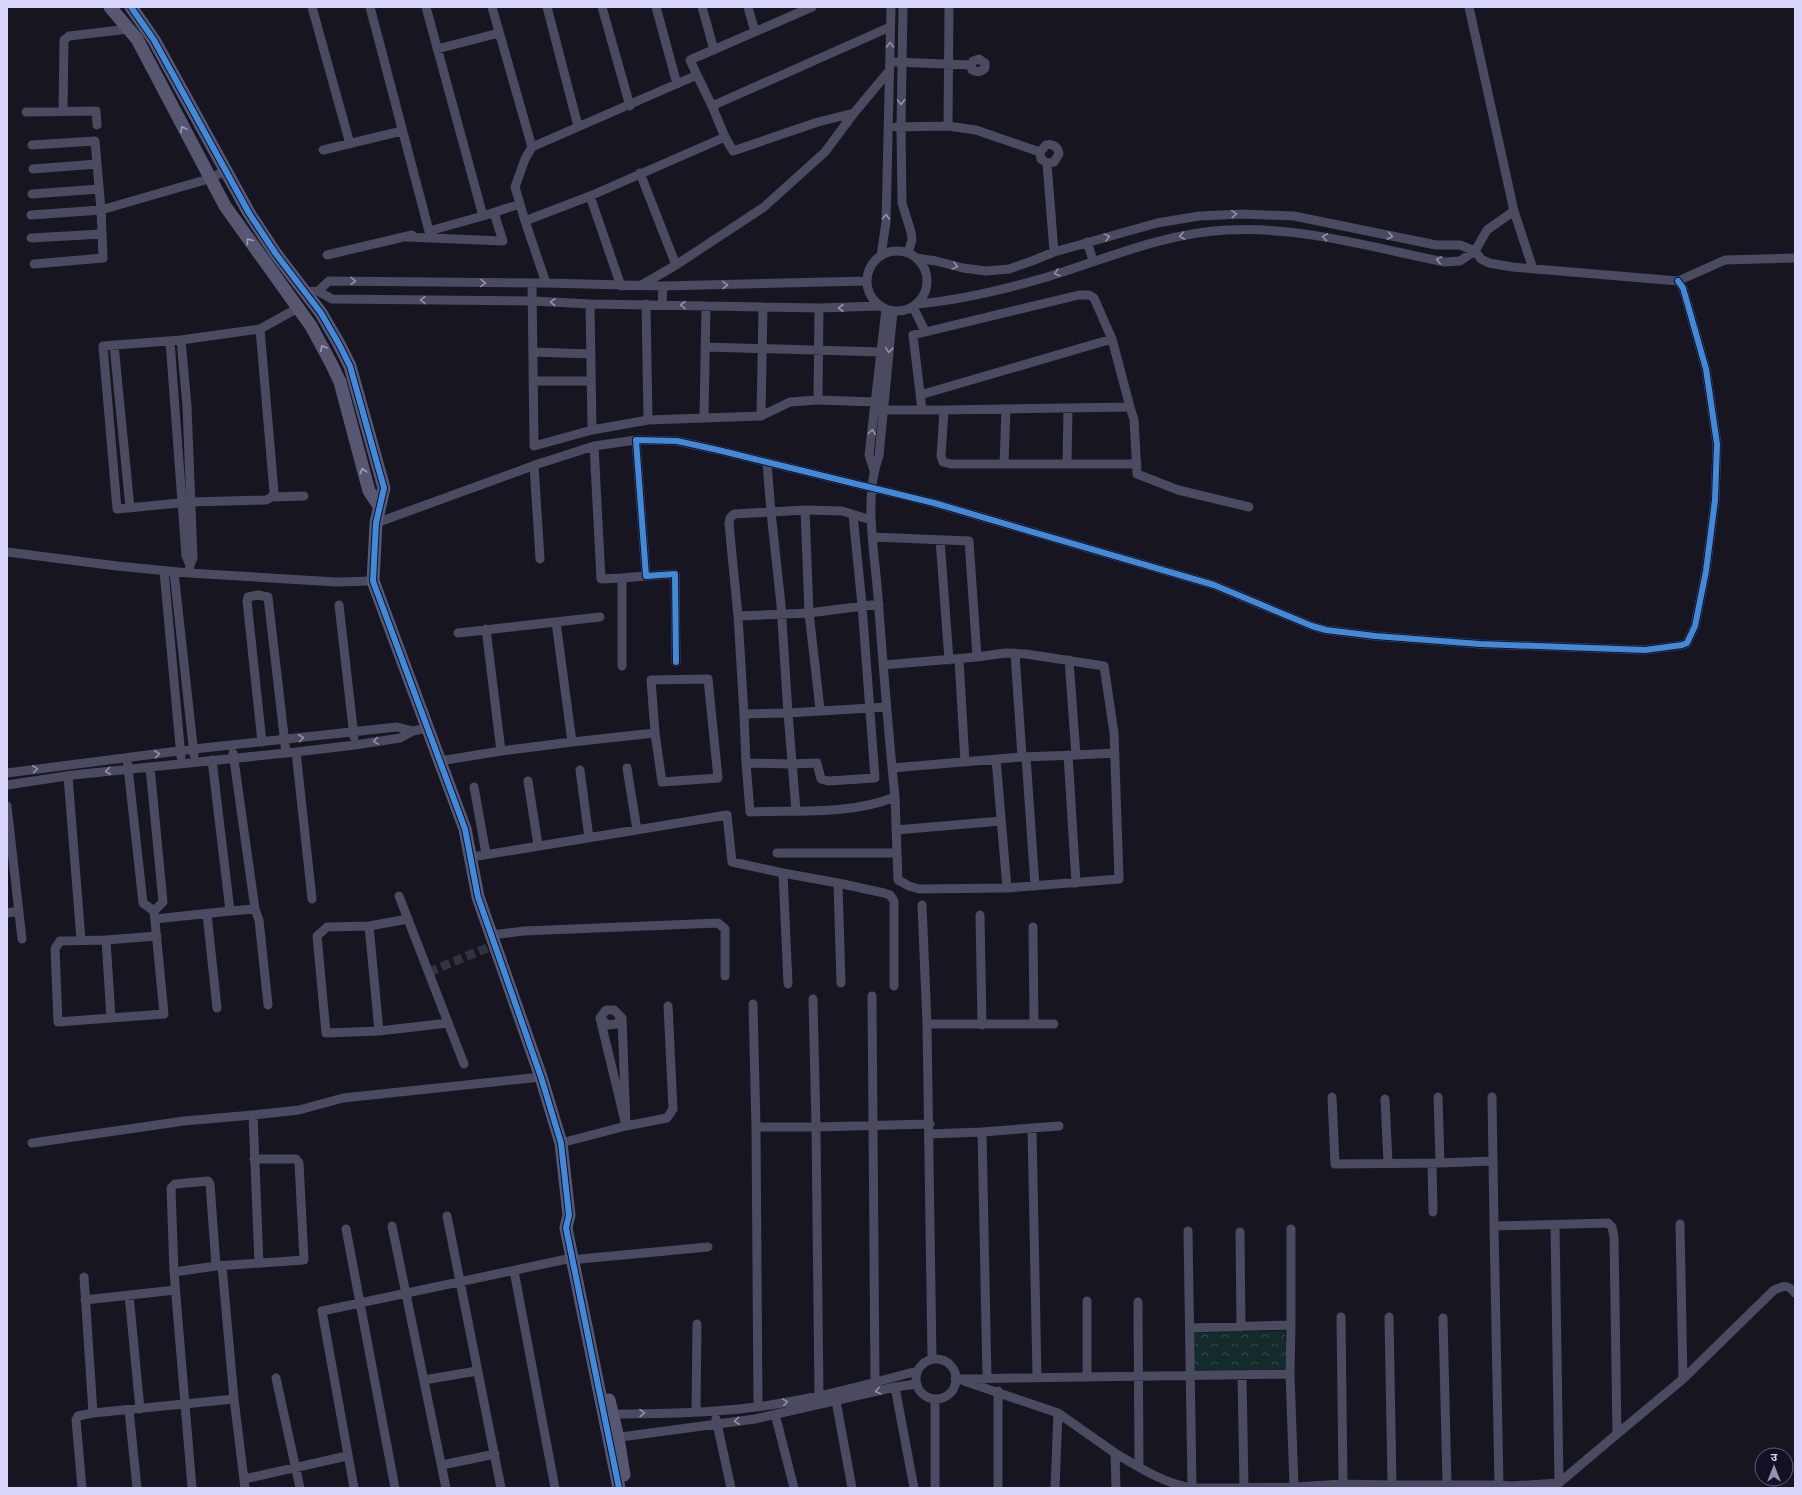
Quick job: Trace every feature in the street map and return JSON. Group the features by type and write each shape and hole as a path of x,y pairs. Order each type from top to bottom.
{"street":[{"path":"110,7 137,39 210,178 236,223 311,326 340,382 369,490 379,506"},
{"path":"131,7 154,40 253,219 320,313 336,338 350,366 384,488 376,523 373,581 465,828 472,857 478,897 541,1077 561,1143 569,1215 566,1228 576,1258 613,1438 626,1488"},
{"path":"312,7 350,144"},
{"path":"370,7 428,231"},
{"path":"492,7 532,147"},
{"path":"548,7 578,126"},
{"path":"602,7 630,106"},
{"path":"656,7 677,84"},
{"path":"702,7 714,50"},
{"path":"748,7 755,32"},
{"path":"812,7 690,60 732,151 818,122 854,113"},
{"path":"881,256 886,222 891,7"},
{"path":"903,7 901,63 902,203 912,240 912,256 923,266 927,276 925,291 915,305"},
{"path":"948,126 949,7"},
{"path":"1469,7 1476,30 1514,211 1533,269"},
{"path":"429,8 437,49 483,216"},
{"path":"712,106 890,28"},
{"path":"63,111 64,40 69,36 129,29"},
{"path":"437,49 499,32"},
{"path":"640,286 676,265 764,207 825,152 890,66 901,63 971,65"},
{"path":"546,283 515,187 525,159 532,147 578,126 630,106 697,75"},
{"path":"26,112 96,111 96,125"},
{"path":"888,127 948,126 976,130 1040,152"},
{"path":"323,150 402,131"},
{"path":"525,221 590,196 725,137"},
{"path":"32,145 95,141 101,210 103,258 34,264"},
{"path":"1046,145 1052,145 1057,148 1059,154 1056,160 1047,163 1041,159 1040,152 1046,145"},
{"path":"1047,163 1054,252"},
{"path":"33,169 96,164"},
{"path":"31,215 101,210 210,178 226,171"},
{"path":"640,174 676,265"},
{"path":"32,194 99,188"},
{"path":"590,196 621,286"},
{"path":"327,255 406,237 483,216 520,204"},
{"path":"305,292 318,291 332,299 533,301 590,304 903,310 915,305 953,300 988,293 1048,276 1142,245 1190,235 1220,231 1266,230 1346,240 1390,251 1451,262 1460,261 1475,251 1487,230 1514,211"},
{"path":"406,237 503,241 494,212"},
{"path":"887,309 873,299 868,290 867,281 869,271 873,263 881,256 894,252 963,268 986,271 1008,268 1087,242 1157,223 1200,216 1243,214 1294,216 1436,245 1460,245 1475,251 1481,259 1493,264 1533,269 1678,281 1725,260 1795,258"},
{"path":"1304,235 1322,222"},
{"path":"1346,240 1348,228"},
{"path":"1369,232 1390,251"},
{"path":"31,238 102,234"},
{"path":"1087,242 1093,260"},
{"path":"318,291 329,281 546,283 663,286 867,281"},
{"path":"376,523 534,465 594,446 636,440 677,441 934,503 1214,585 1312,626 1326,630 1375,636 1480,644 1646,650 1682,645 1687,643 1695,626 1706,571 1715,500 1717,444 1706,369 1683,288 1678,281"},
{"path":"532,283 534,446 592,430 648,420 761,416 790,402 818,400 877,407 922,410 1130,407"},
{"path":"662,305 663,286"},
{"path":"922,410 913,335 925,331 1089,295 1094,298 1112,339 1134,420 1137,474 1178,490 1249,507"},
{"path":"590,304 592,430"},
{"path":"646,304 648,420"},
{"path":"915,305 925,331"},
{"path":"704,418 706,306"},
{"path":"761,416 763,307"},
{"path":"298,308 260,330 181,340 103,346 117,509 186,503 266,500 272,497 304,496"},
{"path":"818,400 819,308"},
{"path":"883,665 1015,653 1104,666 1114,733 1119,880 1007,888 920,889 909,886 898,880 895,797 886,706 883,665 879,604 871,520 874,470 879,456 877,407 881,352 887,309"},
{"path":"877,407 887,309"},
{"path":"260,330 274,492 272,497"},
{"path":"920,395 1112,339"},
{"path":"181,340 187,406 186,503"},
{"path":"170,341 186,503 194,558 190,569"},
{"path":"705,347 881,352"},
{"path":"533,352 591,354"},
{"path":"534,381 591,381"},
{"path":"1067,464 1068,408"},
{"path":"1004,464 1006,409"},
{"path":"944,410 941,456 943,462 951,464 1136,464"},
{"path":"636,440 646,576"},
{"path":"594,446 601,579 675,574 676,662"},
{"path":"767,463 782,614 791,764 796,810"},
{"path":"534,465 540,559"},
{"path":"871,520 842,511 805,510 734,514 730,518 728,524 738,616 750,812 851,809 879,803 895,797"},
{"path":"805,510 809,613 820,710"},
{"path":"853,515 862,605 868,706 875,778"},
{"path":"873,537 969,541 977,657"},
{"path":"940,540 949,660"},
{"path":"7,552 174,572 190,569 336,582 373,581"},
{"path":"164,571 181,764"},
{"path":"174,572 195,762"},
{"path":"622,578 622,666"},
{"path":"262,742 247,601 248,597 253,595 264,595 268,597 286,753"},
{"path":"738,616 809,613 879,604"},
{"path":"339,605 355,745"},
{"path":"458,633 600,616"},
{"path":"556,622 572,742"},
{"path":"486,630 501,751"},
{"path":"1015,653 1036,886"},
{"path":"959,659 965,762"},
{"path":"1069,660 1076,883"},
{"path":"708,679 718,778 662,782 655,734 651,680 708,679"},
{"path":"744,714 788,713 868,706 886,706"},
{"path":"7,773 194,749 285,740 354,731 397,727 413,731"},
{"path":"7,785 128,769 355,745 400,738 413,731 428,728"},
{"path":"440,761 501,751 572,742 655,734"},
{"path":"232,745 255,909 259,920 268,1005"},
{"path":"296,752 312,899"},
{"path":"746,763 817,763 821,779 828,781 875,778 892,771 965,762 1024,757 1115,753"},
{"path":"126,758 143,904 154,915 157,936 164,1014 58,1022 55,949 60,941 106,940 157,936"},
{"path":"996,759 1007,888"},
{"path":"212,760 230,911"},
{"path":"150,767 163,902 154,915"},
{"path":"627,768 637,830"},
{"path":"580,770 589,838"},
{"path":"68,776 81,940"},
{"path":"528,781 538,845"},
{"path":"474,786 486,854"},
{"path":"7,806 22,939"},
{"path":"472,857 727,815 732,862 890,895 894,901 894,986"},
{"path":"896,830 1001,821"},
{"path":"778,853 897,852"},
{"path":"783,873 788,984"},
{"path":"838,883 841,984"},
{"path":"399,896 464,1064"},
{"path":"922,905 928,1024 932,1359"},
{"path":"154,915 207,914 255,909"},
{"path":"7,913 19,911"},
{"path":"207,914 217,1008"},
{"path":"980,915 982,1025"},
{"path":"408,919 369,926 327,927 317,936 326,1033 379,1031 448,1023"},
{"path":"491,935 524,931 718,923 725,929 725,976"},
{"path":"369,926 379,1031"},
{"path":"1033,927 1034,1023"},
{"path":"106,940 111,1018"},
{"path":"872,996 875,1383"},
{"path":"813,998 819,1396"},
{"path":"753,1004 756,1127 758,1407"},
{"path":"561,1143 626,1126 667,1118 673,1109 668,1006"},
{"path":"600,1018 608,1025 616,1024 622,1018 626,1126 600,1018"},
{"path":"928,1024 1054,1024"},
{"path":"32,1143 184,1120 299,1110 343,1098 541,1077"},
{"path":"1332,1096 1335,1164 1493,1161"},
{"path":"1433,1212 1438,1096"},
{"path":"1492,1097 1500,1485"},
{"path":"1385,1099 1388,1163"},
{"path":"253,1115 259,1263"},
{"path":"756,1127 930,1124"},
{"path":"930,1134 982,1132 1059,1126"},
{"path":"1032,1128 1037,1377"},
{"path":"982,1132 987,1378"},
{"path":"174,1272 219,1266 304,1260 299,1163 296,1159 254,1159"},
{"path":"192,1488 175,1290 171,1188 174,1184 208,1181 210,1184 244,1484 296,1468 347,1456"},
{"path":"447,1216 477,1371 495,1454 500,1488"},
{"path":"1494,1226 1608,1223 1612,1228 1614,1237 1616,1315 1617,1434"},
{"path":"1555,1224 1559,1483"},
{"path":"1680,1224 1683,1380"},
{"path":"392,1226 446,1488"},
{"path":"346,1229 395,1488"},
{"path":"1291,1229 1290,1374 1294,1487"},
{"path":"1188,1231 1192,1488"},
{"path":"1240,1232 1241,1328"},
{"path":"354,1488 322,1311 576,1258 708,1247"},
{"path":"514,1271 555,1488"},
{"path":"84,1277 93,1413"},
{"path":"955,1379 998,1391 1058,1413 1115,1453 1154,1477 1192,1488 1392,1485 1500,1485 1511,1487 1559,1483 1683,1380 1774,1290 1784,1285 1790,1287 1795,1293"},
{"path":"85,1300 175,1290"},
{"path":"129,1295 140,1409"},
{"path":"1087,1301 1088,1377"},
{"path":"1138,1302 1139,1467"},
{"path":"1341,1317 1343,1486"},
{"path":"1389,1317 1392,1485"},
{"path":"1443,1318 1447,1485"},
{"path":"696,1412 697,1324"},
{"path":"1190,1328 1241,1328 1291,1325"},
{"path":"932,1359 940,1359 948,1363 954,1369 955,1379 954,1387 943,1396 934,1399 924,1395 916,1384 917,1371 921,1366 932,1359"},
{"path":"424,1380 477,1371"},
{"path":"608,1414 716,1412 758,1407 819,1396 875,1383 917,1371"},
{"path":"1242,1374 1244,1488"},
{"path":"955,1379 1290,1374"},
{"path":"276,1378 300,1488"},
{"path":"613,1438 717,1424 775,1414 895,1387 916,1384"},
{"path":"895,1387 914,1488"},
{"path":"998,1391 998,1488"},
{"path":"82,1488 76,1420 78,1416 93,1413 234,1399"},
{"path":"934,1399 934,1488"},
{"path":"836,1401 852,1488"},
{"path":"129,1410 137,1488"},
{"path":"716,1412 717,1424 731,1488"},
{"path":"1055,1488 1058,1413"},
{"path":"775,1414 794,1488"},
{"path":"613,1438 619,1488"},
{"path":"1115,1453 1116,1488"},
{"path":"442,1465 495,1454"}],"green space":[{"path":"1285,1331 1287,1369 1194,1371 1194,1333"}],"tunnel":[{"path":"429,972 494,945"}],"cycle path":[{"path":"131,7 154,40 249,213 276,254 321,313 350,366 384,488 376,523 373,581 465,829 478,897 541,1077 561,1143 569,1215 566,1228 619,1488"},
{"path":"676,662 675,574 646,576 636,440 677,441 934,503 1214,585 1312,626 1326,630 1375,636 1480,644 1645,650 1682,645 1687,643 1695,626 1706,571 1715,500 1717,444 1706,369 1683,288 1678,281"}]}
